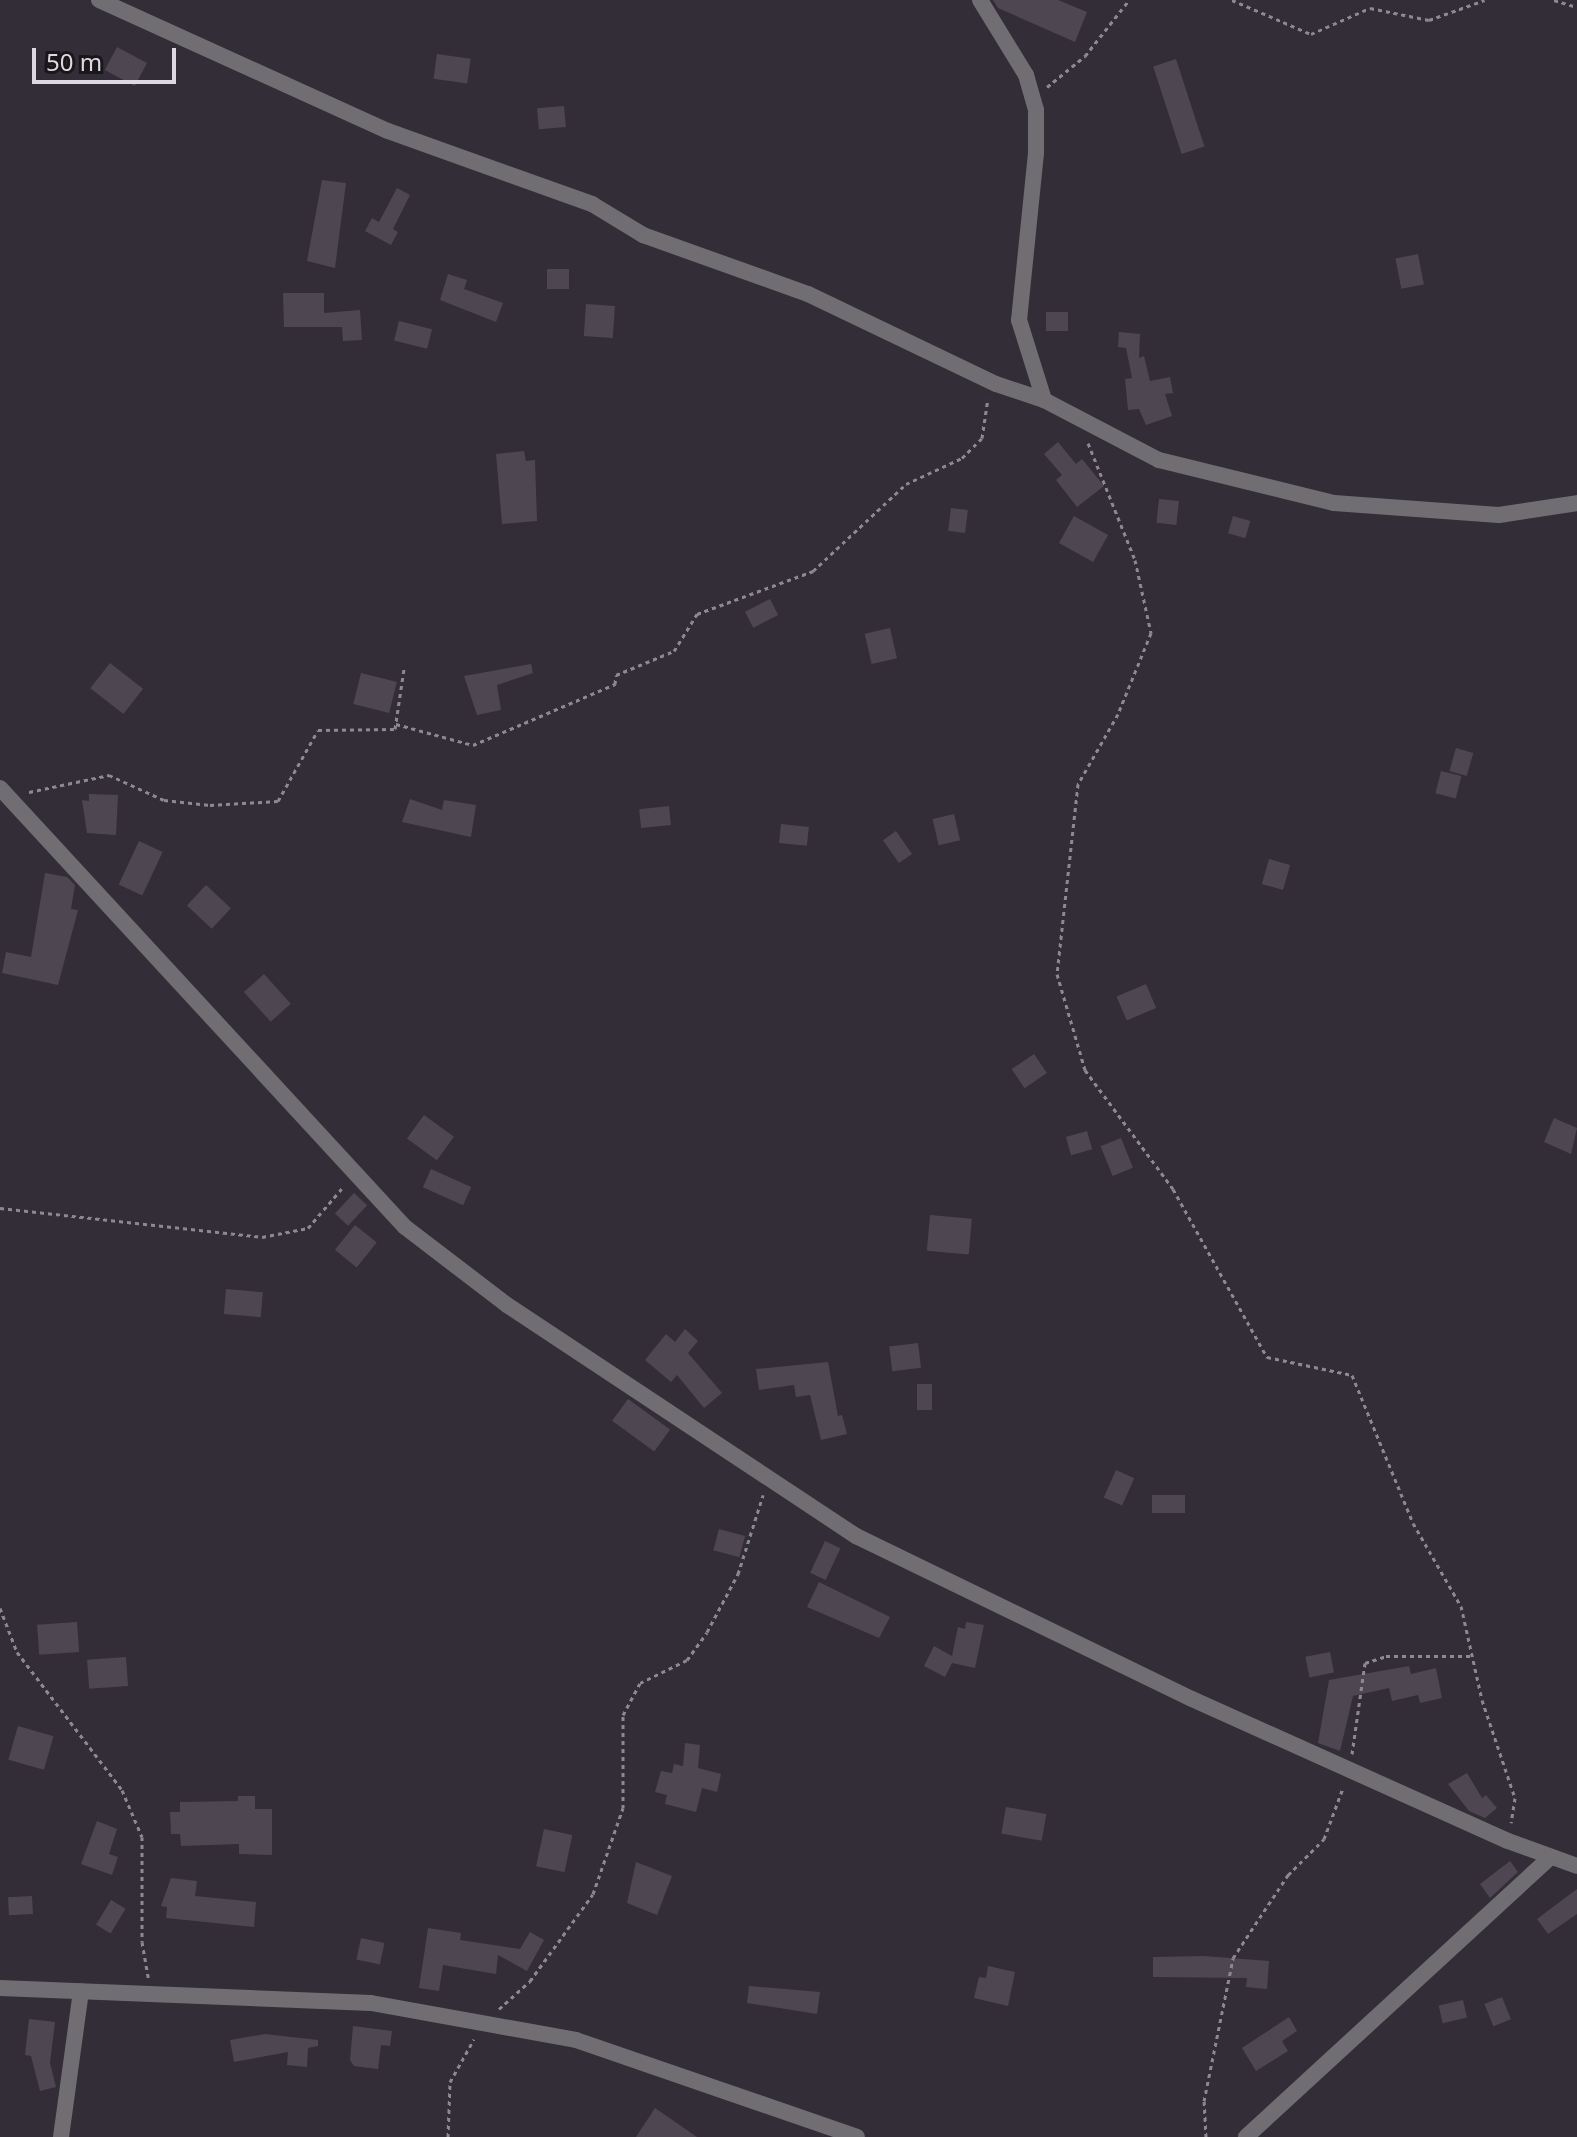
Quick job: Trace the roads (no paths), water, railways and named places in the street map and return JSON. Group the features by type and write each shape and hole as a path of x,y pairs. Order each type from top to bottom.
{"street":[{"path":"99,0 388,131 592,204 643,235 808,294 992,382 1044,400 1159,460 1334,503 1499,515 1577,503"},
{"path":"980,0 1026,75 1033,99 1036,153 1019,320 1044,400"},
{"path":"4,792 405,1227 507,1305 856,1536 1178,1692 1508,1841 1577,1866"},
{"path":"1246,2137 1551,1857"},
{"path":"0,1988 371,2003 576,2040 857,2137"},
{"path":"61,2137 81,1991"}]}
